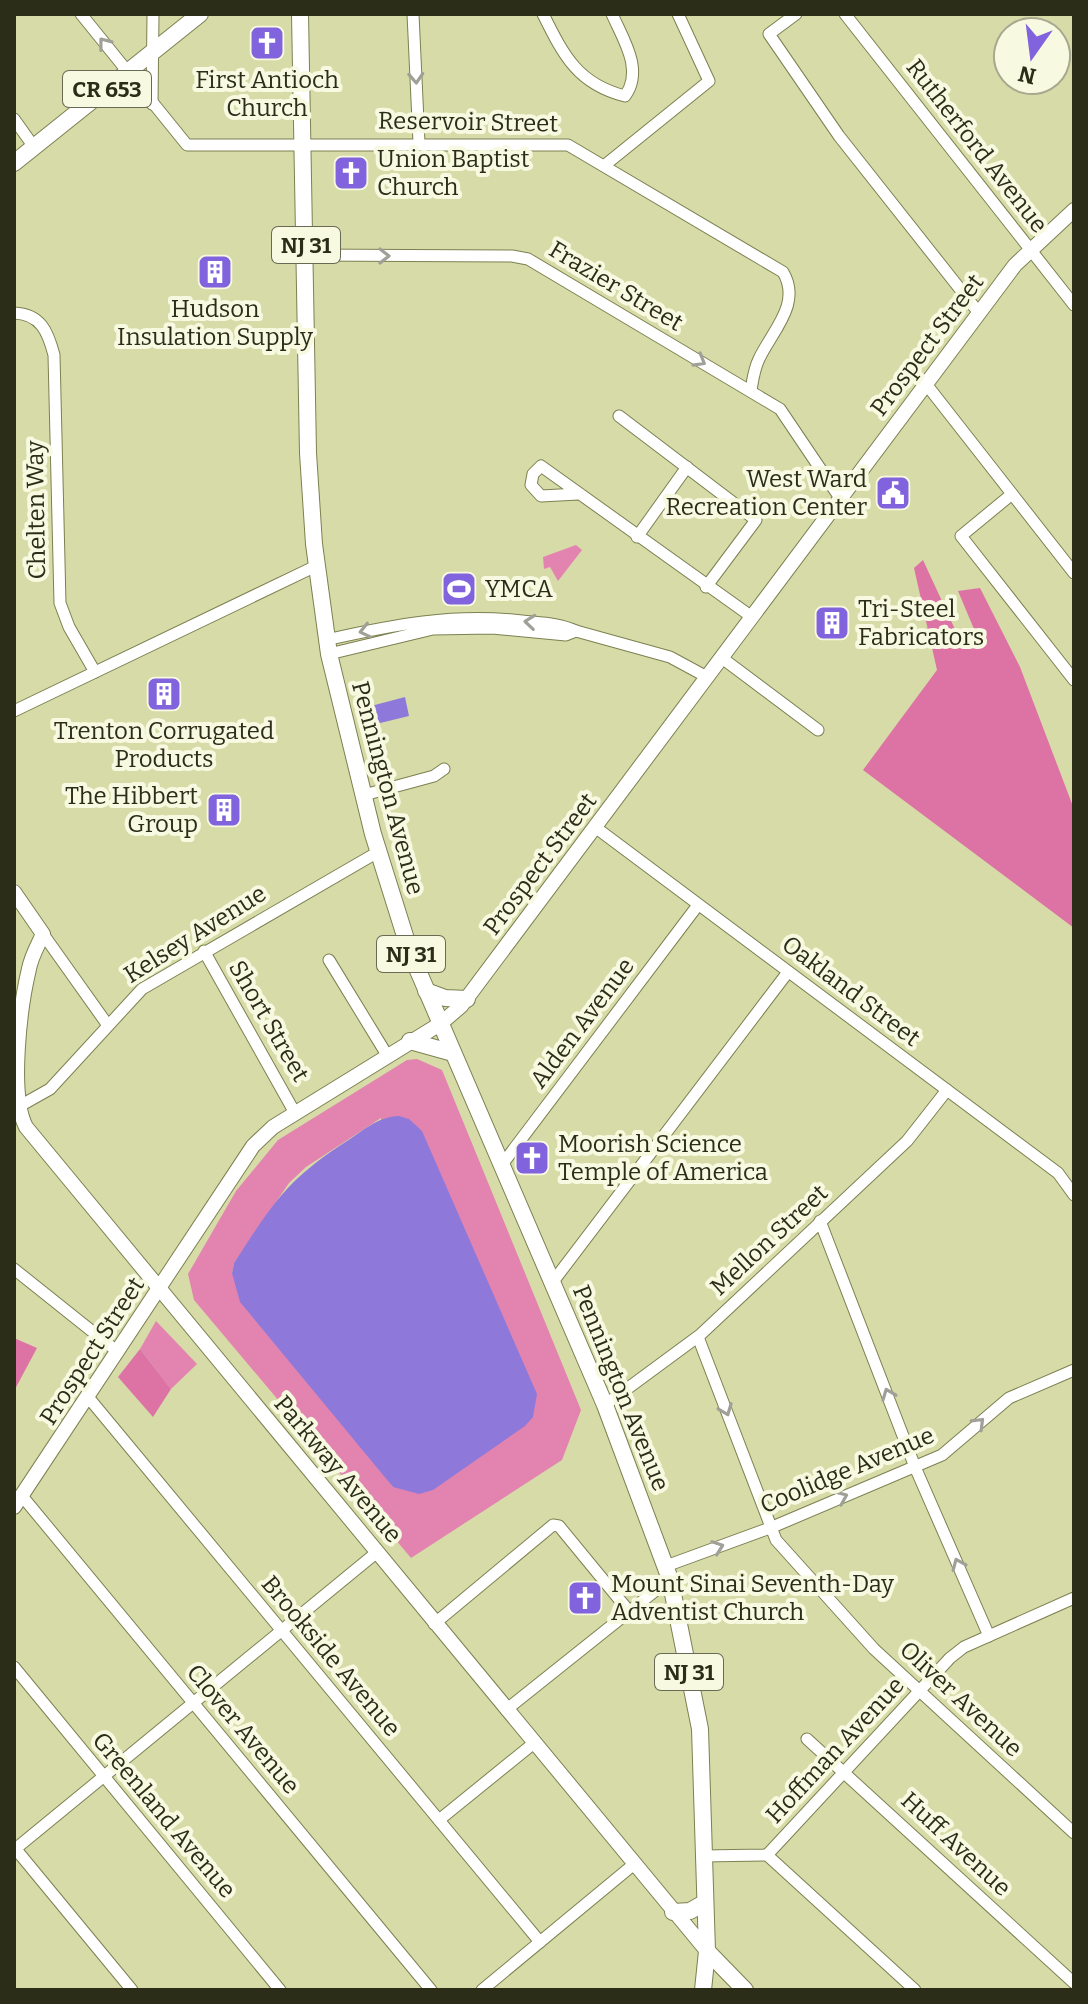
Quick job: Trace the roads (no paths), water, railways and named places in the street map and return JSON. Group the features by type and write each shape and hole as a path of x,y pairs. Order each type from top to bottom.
{"main road":[{"name":"CR 653","path":"14,163 200,14"},
{"name":"Pennington Avenue","path":"300,14 305,144 308,453 316,566 327,647 399,923 605,1405 668,1572 700,1729 707,1951"},
{"path":"426,991 445,998 467,999"},
{"path":"410,1041 453,1053"},
{"path":"673,1912 690,1911 704,1903"},
{"name":"NJ 31","path":"703,1990 707,1951"},
{"name":"Parkway Avenue","path":"707,1951 745,1990"}],"street":[{"name":"Reservoir Street","path":"81,14 187,145 568,145 605,165 783,272 789,286 789,302 759,358 751,390"},
{"path":"152,104 153,14"},
{"path":"413,14 419,143"},
{"path":"543,14 568,63 584,77 625,96 632,86 630,53 612,14"},
{"path":"605,165 709,81 678,14"},
{"path":"796,14 769,34 839,136 979,313"},
{"name":"Rutherford Avenue","path":"845,14 1074,305"},
{"path":"14,119 34,147"},
{"name":"Prospect Street","path":"18,1501 239,1163 273,1127 440,1024 467,999 1029,248 1074,210"},
{"name":"Frazier Street","path":"306,255 512,256 528,259 780,409 840,498"},
{"name":"Chelten Way","path":"14,313 25,314 42,323 54,355 60,603 69,627 95,672"},
{"path":"926,384 1074,573"},
{"path":"619,416 756,520 706,587"},
{"path":"637,537 687,467"},
{"path":"578,494 752,617"},
{"path":"1012,494 961,536 1074,680"},
{"path":"14,711 316,566"},
{"path":"327,647 433,629 492,628 566,635 576,631 670,657 707,677"},
{"path":"722,658 818,730"},
{"path":"364,795 433,777 444,769"},
{"name":"Oakland Street","path":"595,827 1058,1173 1074,1195"},
{"name":"Kelsey Avenue","path":"18,1117 50,1089 142,989 378,852"},
{"path":"14,892 107,1024"},
{"name":"Alden Avenue","path":"501,1166 698,905"},
{"path":"18,1117 29,968 43,934"},
{"name":"Short Street","path":"204,951 295,1113"},
{"path":"329,960 387,1055"},
{"path":"552,1283 788,972"},
{"name":"Mellon Street","path":"605,1405 698,1337 907,1141 947,1090"},
{"name":"Parkway Avenue","path":"18,1117 707,1951"},
{"path":"820,1221 915,1467 989,1636"},
{"path":"14,1269 118,1352"},
{"name":"Oliver Avenue","path":"698,1337 776,1540 860,1634 1074,1833"},
{"name":"Coolidge Avenue","path":"506,1710 628,1610 668,1572 949,1451 1009,1398 1074,1370"},
{"name":"Brookside Avenue","path":"88,1397 540,1942"},
{"name":"Clover Avenue","path":"18,1501 193,1703 431,1990"},
{"path":"434,1624 553,1525 559,1526 628,1610"},
{"path":"132,1990 15,1849 376,1553"},
{"name":"Hoffman Avenue","path":"703,1856 767,1855 961,1649 1074,1598"},
{"name":"Greenland Avenue","path":"14,1667 280,1990"},
{"name":"Huff Avenue","path":"807,1739 1074,1983"},
{"path":"439,1820 534,1743"},
{"path":"767,1855 915,1990"},
{"path":"482,1990 633,1865"}],"place":[{"name":"First Antioch Church","path":"267,43"},
{"name":"Union Baptist Church","path":"351,173"},
{"name":"Hudson Insulation Supply","path":"215,272"},
{"name":"West Ward Recreation Center","path":"893,493"},
{"name":"YMCA","path":"459,589"},
{"name":"Tri-Steel Fabricators","path":"832,623"},
{"name":"Trenton Corrugated Products","path":"164,694"},
{"name":"The Hibbert Group","path":"224,810"},
{"name":"Moorish Science Temple of America","path":"532,1158"},
{"name":"Mount Sinai Seventh-Day Adventist Church","path":"585,1598"}]}
